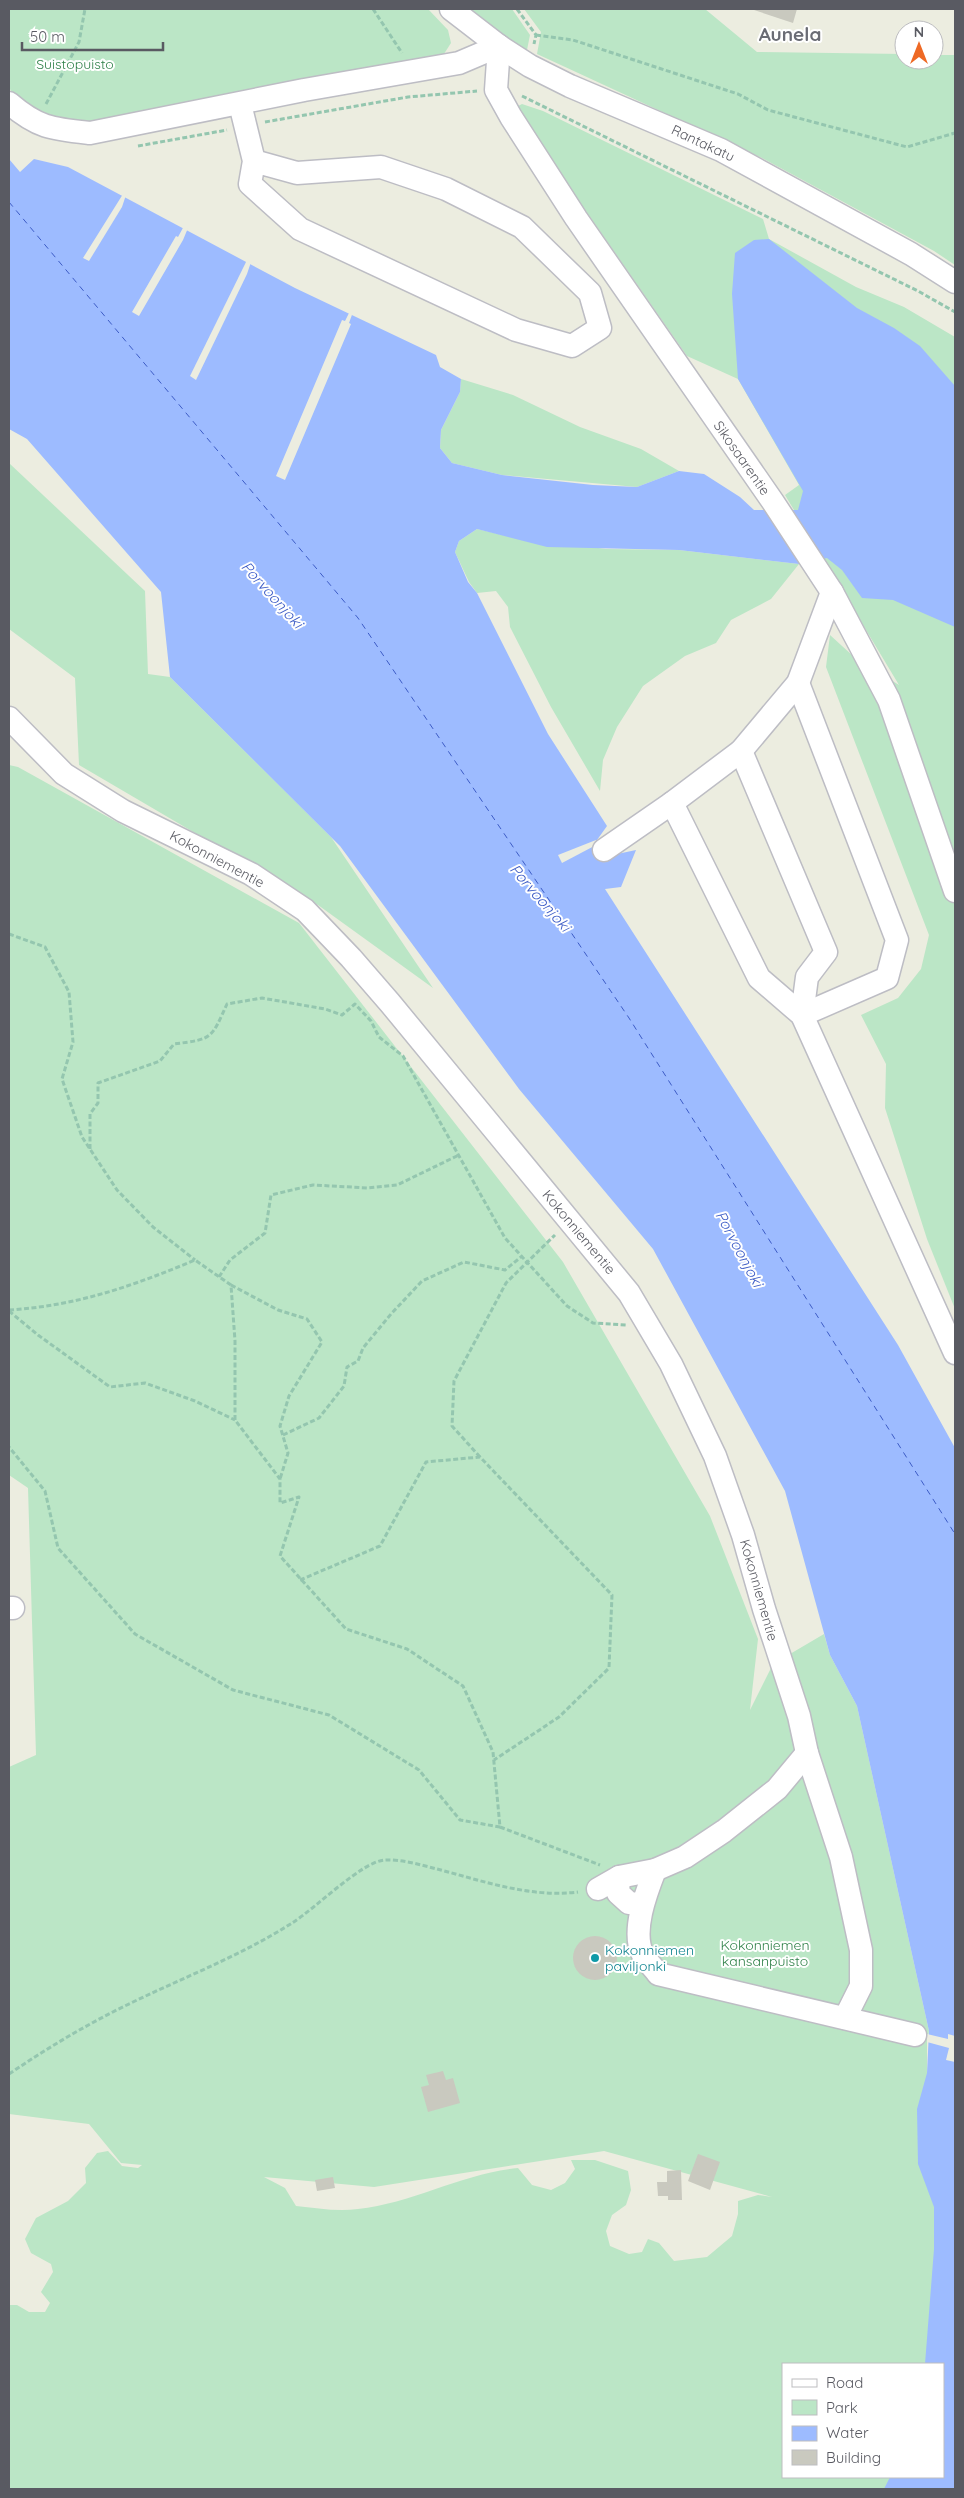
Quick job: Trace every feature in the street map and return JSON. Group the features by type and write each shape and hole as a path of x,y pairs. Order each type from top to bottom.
{"street":[{"name":"Rantakatu","path":"451,9 499,46 570,86 721,150 911,254 955,282"},
{"path":"9,103 36,124 56,130 90,133 304,90 459,62 499,46 496,90"},
{"name":"Sikosaarentie","path":"496,90 511,117 576,218 773,502 832,592 889,700 955,891"},
{"path":"240,104 254,161 250,184 300,229 516,330 572,346 600,328 590,293 522,227 446,189 381,167 296,173 254,161"},
{"path":"604,850 672,803 740,751 798,682 832,592"},
{"path":"798,682 897,940 887,978 802,1015"},
{"name":"Kokonniementie","path":"9,718 64,774 123,811 251,874 305,910 377,988 629,1293 671,1364 715,1456 743,1535 764,1609 799,1716 807,1754 841,1857 861,1950 861,1986 845,2018"},
{"path":"740,751 826,952 807,977 802,1015"},
{"path":"672,803 759,978 802,1015 955,1353"},
{"path":"598,1889 618,1878 654,1870 685,1857 754,1809 777,1789 807,1754"},
{"path":"654,1870 642,1904 639,1933 643,1954 658,1974 916,2035"},
{"path":"618,1878 618,1894 629,1903 642,1904"}],"path":[{"path":"36,124 78,42 85,9"},
{"path":"372,9 414,70"},
{"path":"536,35 573,40 738,94 768,110 907,147 955,133"},
{"path":"130,146 147,146 408,97 496,90 526,96 901,282 955,312"},
{"path":"9,934 45,948 69,992 73,1042 62,1079 82,1137 117,1190 153,1227 195,1260 231,1286 278,1310 307,1319 322,1342 290,1396 280,1426 288,1453 280,1479 280,1503 300,1497 280,1556 346,1629 407,1649 463,1686 493,1752 500,1827"},
{"path":"90,1149 90,1114 98,1103 98,1083 160,1061 174,1044 202,1041 213,1034 227,1004 262,998 324,1008 342,1015 355,1004 370,1020 379,1037 403,1056 419,1089 459,1155 505,1238 526,1264 566,1306 593,1323 625,1326 643,1317"},
{"path":"219,1277 230,1260 265,1233 271,1196 313,1185 368,1188 397,1185 459,1155"},
{"path":"494,1760 559,1717 609,1668 612,1595 452,1426 454,1381 506,1283 569,1221"},
{"path":"283,1435 319,1418 344,1386 347,1367 358,1361 363,1348 422,1281 464,1262 505,1270 520,1256"},
{"path":"9,1310 46,1308 99,1296 195,1260"},
{"path":"231,1286 235,1341 235,1420"},
{"path":"9,1310 38,1335 110,1386 145,1383 195,1401 235,1420 280,1479"},
{"path":"9,1447 45,1491 58,1548 135,1634 233,1690 329,1715 419,1770 460,1820 500,1827 606,1868 618,1878"},
{"path":"300,1580 380,1546 426,1462 480,1457"},
{"path":"9,2074 73,2033 133,2002 264,1941 305,1915 370,1863 385,1860 423,1865 523,1891 560,1894 598,1889"}],"green space":[{"name":"Suistopuisto","path":"9,9 428,9 448,30 451,43 442,57 109,121 64,122 19,101 9,88"},
{"path":"467,9 512,9 530,35 527,50 499,34"},
{"path":"524,9 705,9 757,52 894,54 894,70 944,70 944,55 955,55 955,265 934,251 762,158 537,54 541,32"},
{"path":"522,104 543,111 763,219 769,239 856,287 904,307 955,337 955,1309 927,1239 885,1108 886,1064 861,1015 898,998 921,969 929,935 826,667 830,635 853,656 899,685 785,495 799,485 738,379 687,356 516,111 516,107"},
{"path":"461,379 513,395 580,427 641,449 679,471 637,487 502,475 452,463 440,448 441,430 460,392"},
{"path":"9,463 145,591 148,674 170,677 331,837 433,988 318,905 79,765 75,678 9,629"},
{"path":"477,529 507,536 606,549 679,550 799,564 771,599 731,620 716,643 685,656 643,686 617,727 603,760 600,791 551,707 510,627 508,607 496,591 477,593 469,582 455,552 459,541"},
{"name":"Kokonniemen kansanpuisto","path":"9,765 18,767 299,923 563,1262 710,1516 758,1639 750,1710 773,1664 824,1634 830,1655 857,1706 929,2031 927,2073 955,2339 943,2363 782,2363 782,2478 915,2478 909,2489 9,2489 9,2305 17,2305 29,2312 45,2312 50,2303 41,2292 53,2272 51,2264 31,2253 25,2239 36,2218 68,2201 86,2183 85,2168 97,2153 108,2151 122,2166 138,2168 142,2165 121,2163 89,2124 9,2114 9,1767 36,1755 28,1488 9,1475","holes":["604,2151 772,2197 758,2195 738,2201 738,2214 732,2236 707,2257 674,2261 659,2243 648,2239 642,2252 629,2254 610,2246 606,2231 612,2215 626,2205 631,2190 628,2171 595,2160 571,2160 575,2169 565,2183 551,2190 532,2185 518,2168 478,2176 398,2201 350,2210 296,2206 285,2188 264,2177 374,2187"]}],"water":[{"name":"Porvoonjoki","path":"9,159 20,172 34,159 68,167 295,288 436,355 440,367 461,379 460,392 441,430 440,448 452,463 502,475 593,485 637,487 679,471 704,474 740,497 754,510 798,510 803,491 738,379 732,294 735,253 754,240 769,239 857,308 894,328 920,346 955,386 955,627 893,600 862,598 842,570 827,558 799,564 679,550 547,547 477,529 459,541 455,552 468,582 477,593 548,734 607,826 597,840 608,856 636,850 621,887 605,889 898,1345 955,1448 955,2489 884,2489 890,2478 944,2478 944,2363 925,2363 934,2249 934,2207 918,2164 917,2109 927,2073 929,2031 857,1706 830,1655 785,1491 653,1249 519,1089 340,846 170,677 161,592 27,439 9,429"}],"pier":[{"path":"123,194 126,195 122,207 89,261 83,258"},
{"path":"184,226 188,228 183,240 139,316 132,312 176,236 178,237"},
{"path":"247,260 251,262 247,274 196,380 190,376"},
{"path":"350,311 353,312 349,323 351,324 285,480 276,476 342,320 345,321"},
{"path":"596,840 598,844 562,863 558,855"},
{"path":"927,2034 948,2039 948,2034 955,2036 955,2062 946,2060 949,2048 927,2042"}],"building":[{"path":"751,9 797,9 793,23"},
{"name":"Kokonniemen paviljonki","path":"599,1936 611,1942 616,1950 616,1966 611,1974 603,1979 591,1980 579,1974 574,1966 573,1954 579,1942 587,1937"},
{"path":"443,2071 446,2080 453,2078 460,2103 428,2112 421,2087 429,2085 426,2075"},
{"path":"698,2154 720,2162 710,2190 688,2181"},
{"path":"681,2170 682,2200 668,2200 668,2196 658,2196 657,2182 667,2182 667,2171"},
{"path":"333,2177 335,2188 317,2191 315,2180"}],"ferry route":[{"path":"9,202 358,618 629,1018 955,1534"}],"place":[{"name":"Kokonniemen paviljonki","path":"595,1958"}],"district":[{"name":"Aunela","path":"790,34"}]}
